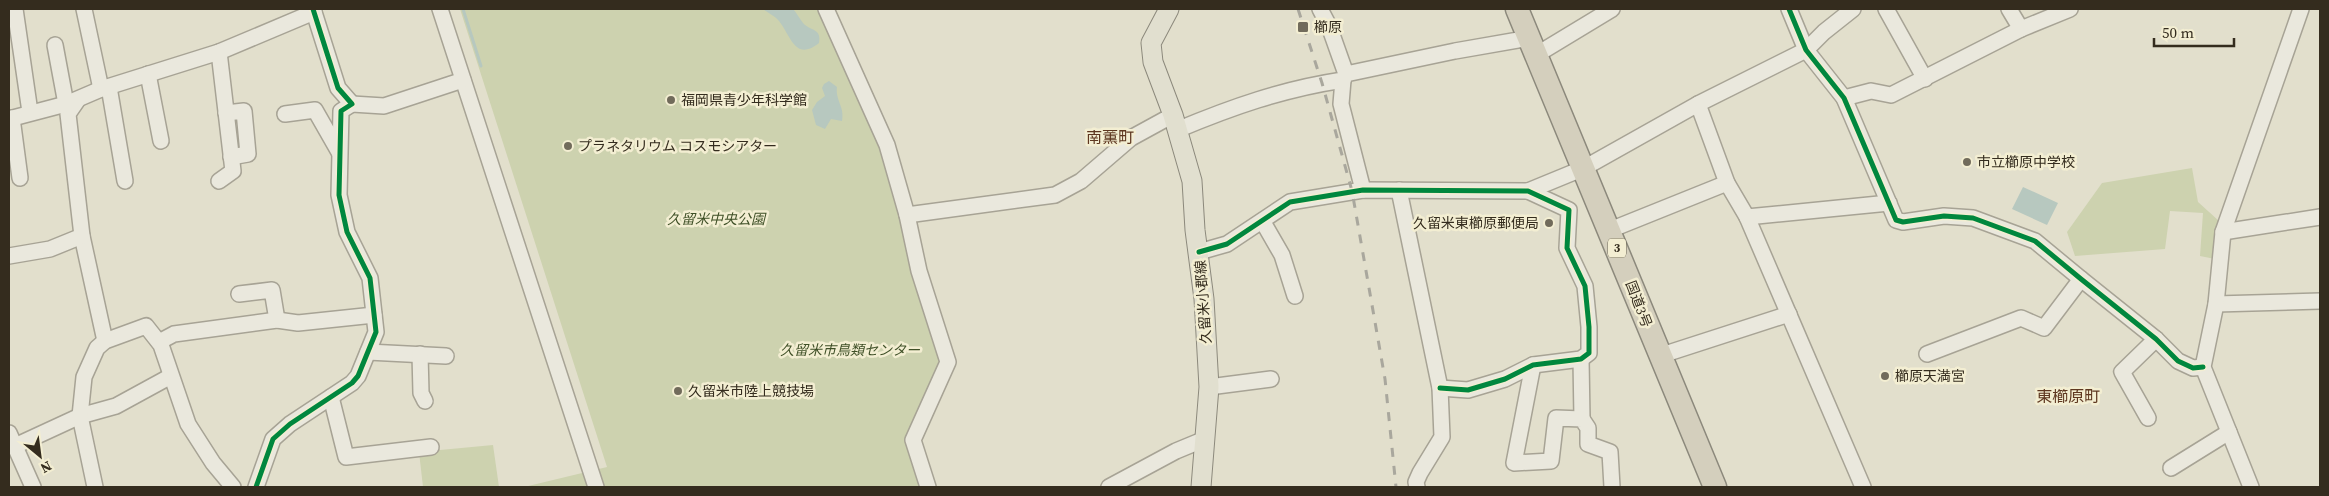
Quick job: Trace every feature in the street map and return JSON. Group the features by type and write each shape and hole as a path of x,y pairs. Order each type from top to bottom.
{"highway":[{"name":"国道3号","path":"1517,9 1715,487"}],"main road":[{"name":"久留米小郡線","path":"1169,9 1151,43 1153,62 1175,123 1192,181 1208,387 1201,487"}],"street":[{"path":"14,9 30,112"},
{"path":"84,9 105,88 125,181"},
{"path":"440,9 596,487"},
{"path":"826,9 887,145 907,215 919,271 948,362 913,440 928,487"},
{"path":"1320,9 1329,26 1344,77 1341,104 1363,190"},
{"path":"907,215 1055,195 1081,181 1131,138 1175,123 1295,87 1455,51 1533,47 1612,9"},
{"path":"1789,9 1806,50 1844,98 1896,220 1903,222 1944,216 1973,218 2035,241 2156,339 2178,361 2193,368 2203,367"},
{"path":"1199,252 1227,244 1263,222 1290,202 1363,190 1528,191 1584,168 1698,104 1806,50 1852,9"},
{"path":"1886,9 1925,79"},
{"path":"2009,9 2020,29"},
{"path":"1844,98 1871,91 1891,95 2020,29 2070,9"},
{"path":"2251,487 2203,367 2216,304 2224,232 2301,9"},
{"path":"20,178 10,119 72,102 105,88 220,52 314,10 338,88 352,104"},
{"path":"56,45 72,102 68,114 82,236 105,341"},
{"path":"219,181 233,171 220,52"},
{"path":"148,74 161,141"},
{"path":"256,487 273,439 290,424 352,383 358,376 376,332 370,278 346,232 339,195 341,111 352,104 384,106 463,80"},
{"path":"1698,104 1727,183 1747,217 1863,487"},
{"path":"285,114 315,110 340,153"},
{"path":"1610,230 1727,183"},
{"path":"1399,190 1440,388 1442,437 1420,473 1416,487"},
{"path":"1440,388 1468,390 1505,379 1533,366 1581,360 1589,353 1589,327 1585,286 1568,248 1569,210 1528,191"},
{"path":"1747,217 1889,203"},
{"path":"2224,232 2320,217"},
{"path":"1263,222 1282,255 1295,296"},
{"path":"9,256 50,249 82,236"},
{"path":"1927,354 2021,318 2044,328 2080,279"},
{"path":"239,294 272,290 277,320"},
{"path":"2216,304 2320,301"},
{"path":"1660,356 1789,314"},
{"path":"159,342 174,334 277,320 298,323 374,315"},
{"path":"95,487 80,416 84,377 97,348 105,341 146,326 159,342 188,424 213,463 233,487"},
{"path":"2148,418 2122,372 2156,339"},
{"path":"368,352 446,356"},
{"path":"420,354 421,393 425,401"},
{"path":"1581,360 1582,418 1588,428 1588,444 1610,452 1612,487"},
{"path":"1533,366 1514,463 1551,461 1556,418 1582,418"},
{"path":"33,487 12,440 80,416 116,406 171,376"},
{"path":"1208,387 1271,379"},
{"path":"331,397 346,457 431,447"},
{"path":"2171,468 2229,432"},
{"path":"1109,487 1176,451 1205,439"}],"green space":[{"name":"久留米中央公園","path":"460,9 819,9 883,150 941,357 937,379 912,425 924,487 524,487 607,467"},
{"path":"2192,168 2198,202 2219,221 2215,259 2200,256 2203,213 2170,211 2165,249 2075,256 2067,232 2102,183"},
{"path":"493,445 499,487 423,487 419,452"}],"shaded area":[{"path":"763,9 793,9 806,26 817,32 819,43 804,50 794,45 777,19"},
{"path":"829,81 837,87 837,96 843,116 842,121 831,119 825,129 816,125 812,110 817,102 825,96 822,88"},
{"path":"2023,187 2058,203 2047,225 2012,209"}],"waterway":[{"path":"463,9 481,66"}],"railway":[{"path":"1298,9 1322,83 1352,191 1385,379 1396,487"}],"cycle path":[{"path":"256,487 273,439 290,424 352,383 358,376 376,332 370,278 347,232 339,195 341,111 352,104 338,88 313,9"},
{"path":"1789,9 1806,50 1844,98 1896,220 1903,222 1944,216 1973,218 2035,241 2156,339 2178,361 2193,368 2203,367"},
{"path":"1199,252 1227,244 1290,202 1363,190 1528,191 1569,210 1567,248 1585,286 1589,327 1589,353 1581,359 1533,365 1505,379 1468,390 1440,388"}],"place":[{"name":"櫛原","path":"1303,27"},
{"name":"福岡県青少年科学館","path":"671,100"},
{"name":"プラネタリウム コスモシアター","path":"568,146"},
{"name":"市立櫛原中学校","path":"1967,162"},
{"name":"久留米東櫛原郵便局","path":"1549,223"},
{"name":"櫛原天満宮","path":"1885,376"},
{"name":"久留米市陸上競技場","path":"678,391"}],"district":[{"name":"南薫町","path":"1110,137"},
{"name":"東櫛原町","path":"2068,396"}],"park label":[{"name":"久留米市鳥類センター","path":"850,350"}]}
